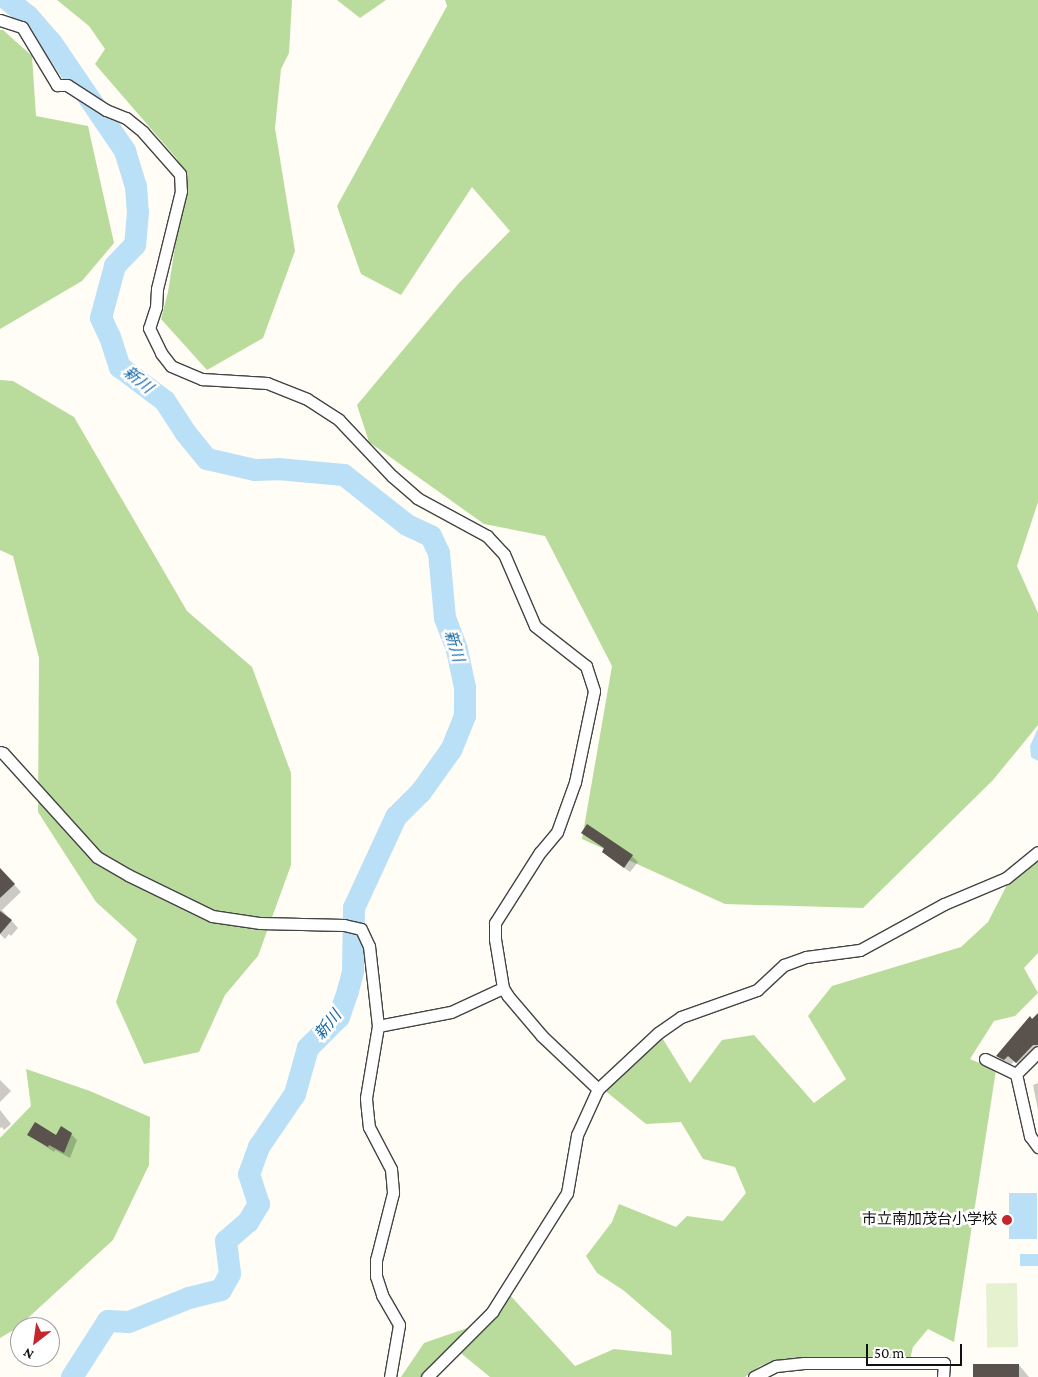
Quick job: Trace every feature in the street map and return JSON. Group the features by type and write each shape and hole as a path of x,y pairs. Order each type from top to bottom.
{"street":[{"path":"0,20 22,27 57,85 67,85 106,110 126,118 143,132 180,174 181,191 156,289 156,307 149,328 161,353 171,366 202,379 266,383 307,399 339,420 392,476 417,498 487,536 504,554 535,626 586,666 594,691 575,782 557,832 540,852 495,923 495,938 503,988 520,1012 598,1089"},
{"path":"0,752 8,758 97,857 128,875 212,916 260,923 344,926 361,929 369,946 378,1026 366,1098 369,1127 391,1169 393,1193 376,1260 376,1276 382,1295 399,1326 390,1377"},
{"path":"427,1377 492,1312 567,1193 571,1157 577,1135 598,1089 658,1033 681,1017 757,990 784,965 791,962 806,957 860,950 944,904 1006,878 1038,852"},
{"path":"378,1026 451,1012 503,988"},
{"path":"1016,1074 1038,1052"},
{"path":"985,1059 1016,1074"},
{"path":"1016,1074 1030,1136 1038,1147"},
{"path":"754,1377 767,1369 786,1364 944,1363 943,1377"}],"green space":[{"path":"57,0 292,0 289,53 281,69 275,128 295,251 263,338 207,370 161,319 168,292 185,182 177,159 95,64 105,49 89,26"},
{"path":"337,0 386,0 360,18"},
{"path":"445,0 1038,0 1038,502 1017,566 1038,613 1038,725 993,780 863,908 725,904 582,839 612,666 545,536 484,524 369,442 357,405 459,283 510,231 472,187 401,295 361,274 337,206 447,6"},
{"path":"0,30 3,30 32,56 36,116 88,126 114,243 82,281 0,329"},
{"path":"0,380 13,381 74,417 187,611 252,667 291,773 291,865 258,956 225,995 199,1052 144,1064 116,1002 137,939 96,902 38,812 39,658 13,556 0,550"},
{"path":"1038,856 1038,953 1024,968 1038,993 1015,1016 994,1021 970,1059 996,1070 954,1342 928,1329 913,1347 910,1359 786,1359 760,1366 745,1377 490,1377 457,1350 507,1292 575,1366 614,1349 672,1355 671,1331 623,1290 597,1273 586,1256 612,1222 619,1204 676,1227 687,1216 723,1221 746,1193 735,1167 703,1159 681,1122 646,1124 603,1089 661,1036 690,1083 722,1040 754,1035 814,1103 846,1079 808,1016 832,986 961,947 988,922 1011,877"},
{"path":"26,1069 90,1091 150,1117 149,1165 113,1240 29,1317 10,1317 10,1332 0,1338 0,1138 31,1106"},
{"path":"1017,1283 1018,1347 987,1348 986,1284"},
{"path":"473,1326 425,1377 401,1377 424,1343"}],"water":[{"path":"1038,728 1038,761 1031,757 1030,746"},
{"path":"1009,1193 1037,1193 1037,1239 1009,1239"},
{"path":"1020,1254 1038,1254 1038,1266 1020,1266"}],"building":[{"path":"587,824 633,855 624,868 602,852 604,848 581,833"},
{"path":"0,868 15,884 0,898"},
{"path":"0,911 12,920 0,934"},
{"path":"1038,1013 1038,1045 1033,1045 1016,1063 1008,1056 1004,1060 996,1056 1030,1016 1032,1019"},
{"path":"35,1122 56,1135 61,1126 72,1133 64,1153 49,1145 48,1147 27,1135"},
{"path":"973,1364 1019,1364 1019,1377 973,1377"}],"waterway":[{"name":"新川","path":"8,0 28,16 51,42 125,151 136,186 138,212 135,245 115,266 101,318 110,337 120,367 165,401 185,432 207,459 255,470 278,469 344,475 407,525 431,536 439,553 445,618 457,650 465,688 465,716 451,750 421,792 396,817 354,908 353,972 339,1017 308,1048 295,1094 259,1147 249,1174 259,1204 248,1222 226,1241 230,1274 221,1290 189,1298 129,1322 108,1321 72,1377"}],"place":[{"name":"市立南加茂台小学校","path":"1007,1220"}]}
